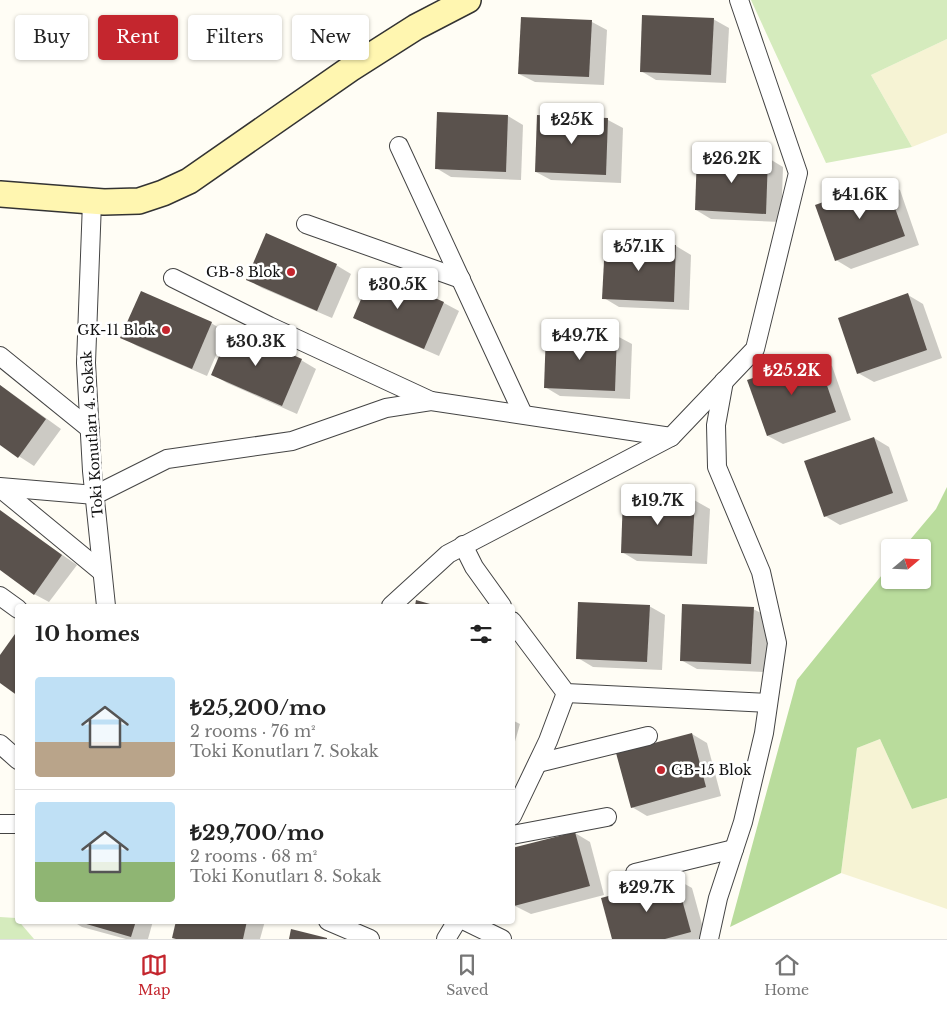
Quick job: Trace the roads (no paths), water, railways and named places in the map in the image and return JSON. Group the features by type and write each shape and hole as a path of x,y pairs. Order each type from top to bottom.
{"street":[{"path":"0,194 92,202 139,201 163,194 189,181 350,69 416,27 468,0"},
{"path":"393,604 448,554 671,437 755,349 798,174 739,0"},
{"path":"399,146 523,414"},
{"name":"Toki Konutları 4. Sokak","path":"92,202 86,363 95,495 106,604"},
{"path":"306,224 461,279"},
{"path":"173,278 269,326 431,401 671,437"},
{"path":"0,356 90,429"},
{"path":"710,939 718,898 743,822 760,750 777,643 761,572 717,467 716,426 724,381"},
{"path":"0,487 95,495 166,460 292,442 386,408 431,401"},
{"path":"0,487 102,572"},
{"path":"463,546 474,568 501,604"},
{"path":"0,596 15,607"},
{"path":"515,625 566,692 768,703"},
{"path":"515,810 548,741 566,692"},
{"path":"538,763 648,736"},
{"path":"0,744 15,757"},
{"path":"515,834 607,817"},
{"path":"0,824 15,824"},
{"path":"635,873 734,849"},
{"path":"335,924 370,939"},
{"path":"446,939 455,924"},
{"path":"471,924 502,939"}],"place":[{"name":"GB-8 Blok","path":"291,272"},
{"name":"GK-11 Blok","path":"166,330"},
{"name":"GB-15 Blok","path":"661,770"}]}
